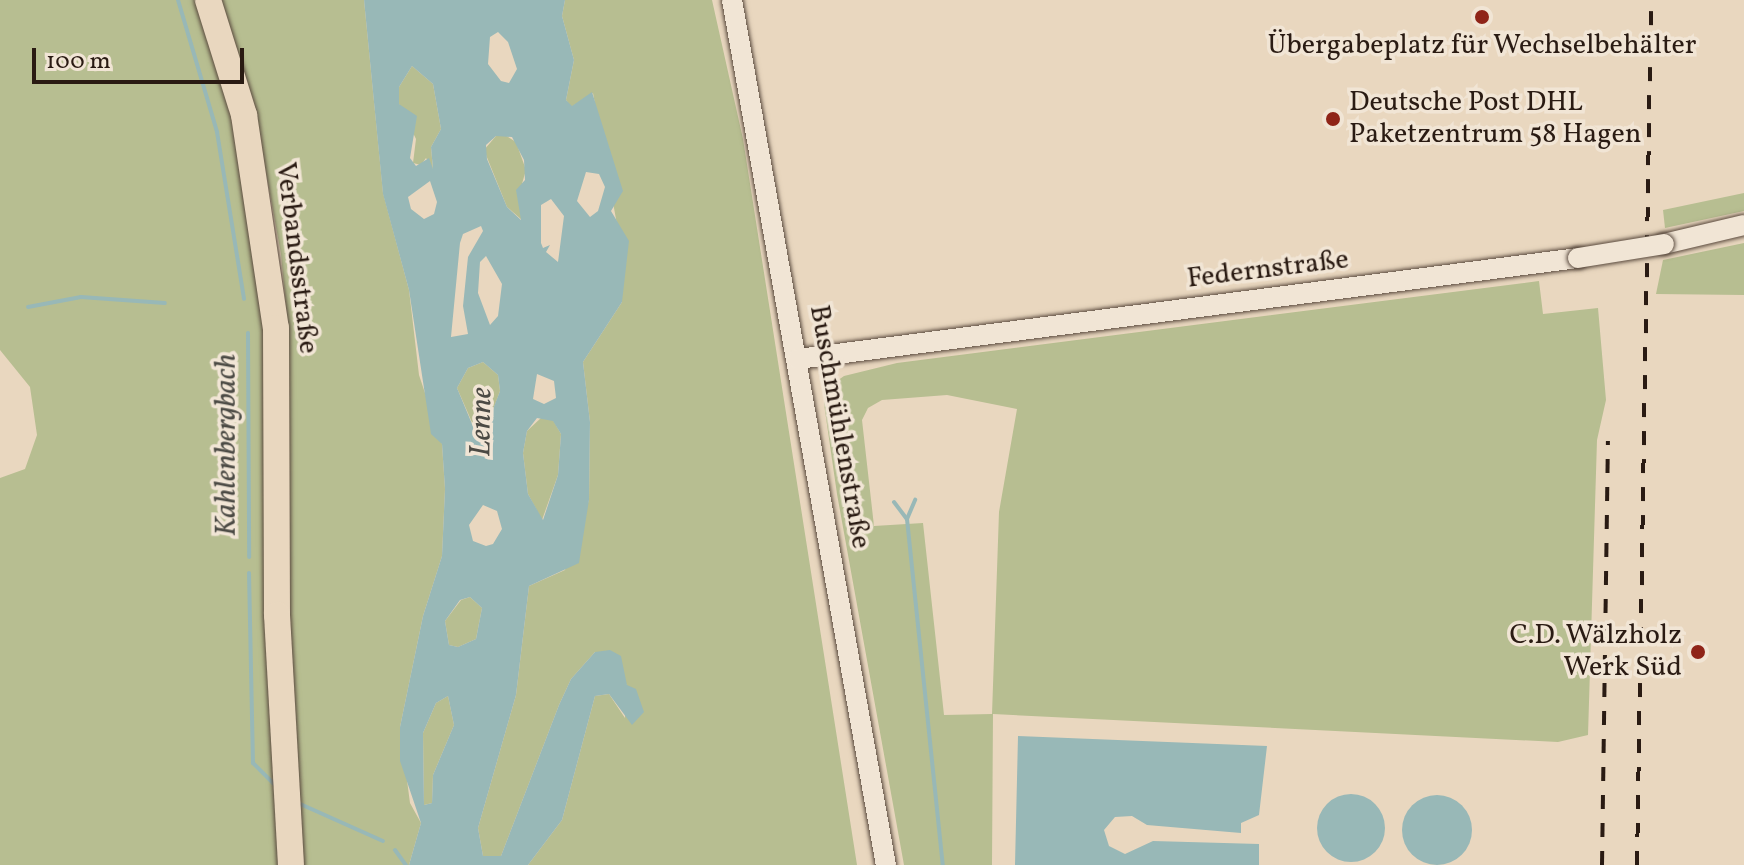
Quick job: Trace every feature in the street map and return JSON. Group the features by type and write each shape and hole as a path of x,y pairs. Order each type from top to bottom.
{"main road":[{"name":"Verbandsstraße","path":"208,0 244,115 276,328 283,767 291,865"}],"street":[{"name":"Buschmühlenstraße","path":"732,0 886,865"},
{"name":"Federnstraße","path":"798,359 1578,258 1664,244 1744,225"}],"green space":[{"path":"0,0 197,0 233,111 288,328 281,254 254,107 220,0 364,0 383,193 409,290 419,375 442,444 445,489 442,556 423,616 400,727 410,803 421,823 409,865 0,865 0,478 25,469 37,435 30,387 0,350"},
{"path":"565,0 712,0 743,139 857,865 528,865 562,820 595,696 609,694 625,718 627,685 595,652 571,679 559,705 501,856 483,856 478,828 516,695 529,586 565,570 589,500 590,422 583,362 622,302 618,230 593,93 571,107 566,100 574,60 562,16"},
{"path":"412,66 433,84 441,129 431,147 433,170 426,158 421,165 413,163 416,139 399,104 399,87"},
{"path":"505,135 516,142 526,170 519,194 522,220 507,207 484,150 496,136"},
{"path":"1744,193 1744,211 1665,228 1663,210"},
{"path":"1744,243 1744,295 1656,294 1663,260"},
{"path":"1539,281 1543,314 1598,308 1606,400 1597,440 1588,735 1558,742 993,714 992,865 904,865 837,494 824,404 830,386 844,376 897,363","holes":["947,395 1017,409 999,512 992,714 944,715 923,523 874,526 862,420 868,408 882,400"]},
{"path":"483,362 498,375 500,391 481,443 457,388 468,368"},
{"path":"542,417 553,420 561,434 558,475 542,520 528,494 523,453 527,431"},
{"path":"470,597 482,608 476,639 458,647 449,645 445,621 461,600"},
{"path":"448,696 454,725 433,775 432,803 424,805 423,733 436,703"}],"water":[{"path":"364,0 565,0 562,16 574,60 566,100 572,106 592,92 623,191 611,211 629,241 622,302 583,362 590,422 589,500 579,563 529,586 516,695 478,828 483,856 501,856 559,705 571,679 595,652 610,650 621,656 627,685 636,689 644,712 632,725 609,694 595,696 562,820 528,865 409,865 421,823 400,761 400,727 423,616 442,556 445,489 442,444 431,434 409,290 383,194","holes":["498,32 508,42 517,69 509,83 501,81 488,64 490,37","412,66 433,84 441,129 431,147 433,169 429,158 416,166 410,158 417,116 399,104 399,87","496,136 512,137 524,160 525,180 516,190 521,220 507,207 487,159 486,145","586,172 599,174 605,187 598,211 590,217 577,201","430,181 437,202 434,214 424,219 411,209 408,197","551,199 564,216 558,262 546,252 550,245 543,248 541,205","481,226 483,231 468,257 463,306 468,334 451,337 460,243 463,234","486,256 502,284 498,316 490,325 478,293 480,262","483,362 498,375 500,391 480,443 457,388 468,368","537,374 554,381 556,398 544,404 533,399","537,418 553,421 561,434 558,475 543,520 528,494 523,453 527,431","483,505 497,511 502,529 493,544 486,546 473,541 469,525","470,597 482,608 476,639 458,647 449,645 445,621 460,600","448,696 454,725 433,775 432,803 424,805 423,733 436,703"]},
{"path":"1018,736 1267,746 1259,815 1241,823 1241,833 1147,825 1132,816 1115,817 1104,830 1109,846 1125,854 1153,841 1259,844 1259,865 1015,865"},
{"path":"1344,794 1358,794 1370,799 1380,809 1385,828 1380,847 1370,857 1358,862 1344,862 1332,857 1322,847 1317,835 1317,821 1322,809 1332,799"},
{"path":"1437,795 1462,805 1472,830 1462,855 1437,865 1412,855 1402,830 1412,805"}],"waterway":[{"name":"Kahlenbergbach","path":"178,0 217,132 244,299"},
{"path":"28,307 81,297 165,303"},
{"name":"Kahlenbergbach","path":"248,333 249,557"},
{"path":"907,519 915,500"},
{"path":"894,502 907,519 943,865"},
{"name":"Kahlenbergbach","path":"249,573 253,763 278,788"},
{"name":"Kahlenbergbach","path":"298,803 383,841"},
{"name":"Kahlenbergbach","path":"395,850 406,865"}],"railway":[{"path":"1637,865 1651,0"},
{"path":"1602,865 1608,441"}],"place":[{"name":"Übergabeplatz für Wechselbehälter","path":"1482,17"},
{"name":"Deutsche Post DHL Paketzentrum 58 Hagen","path":"1333,119"},
{"name":"C.D. Wälzholz Werk Süd","path":"1698,652"}],"water label":[{"name":"Lenne","path":"482,422"}]}
